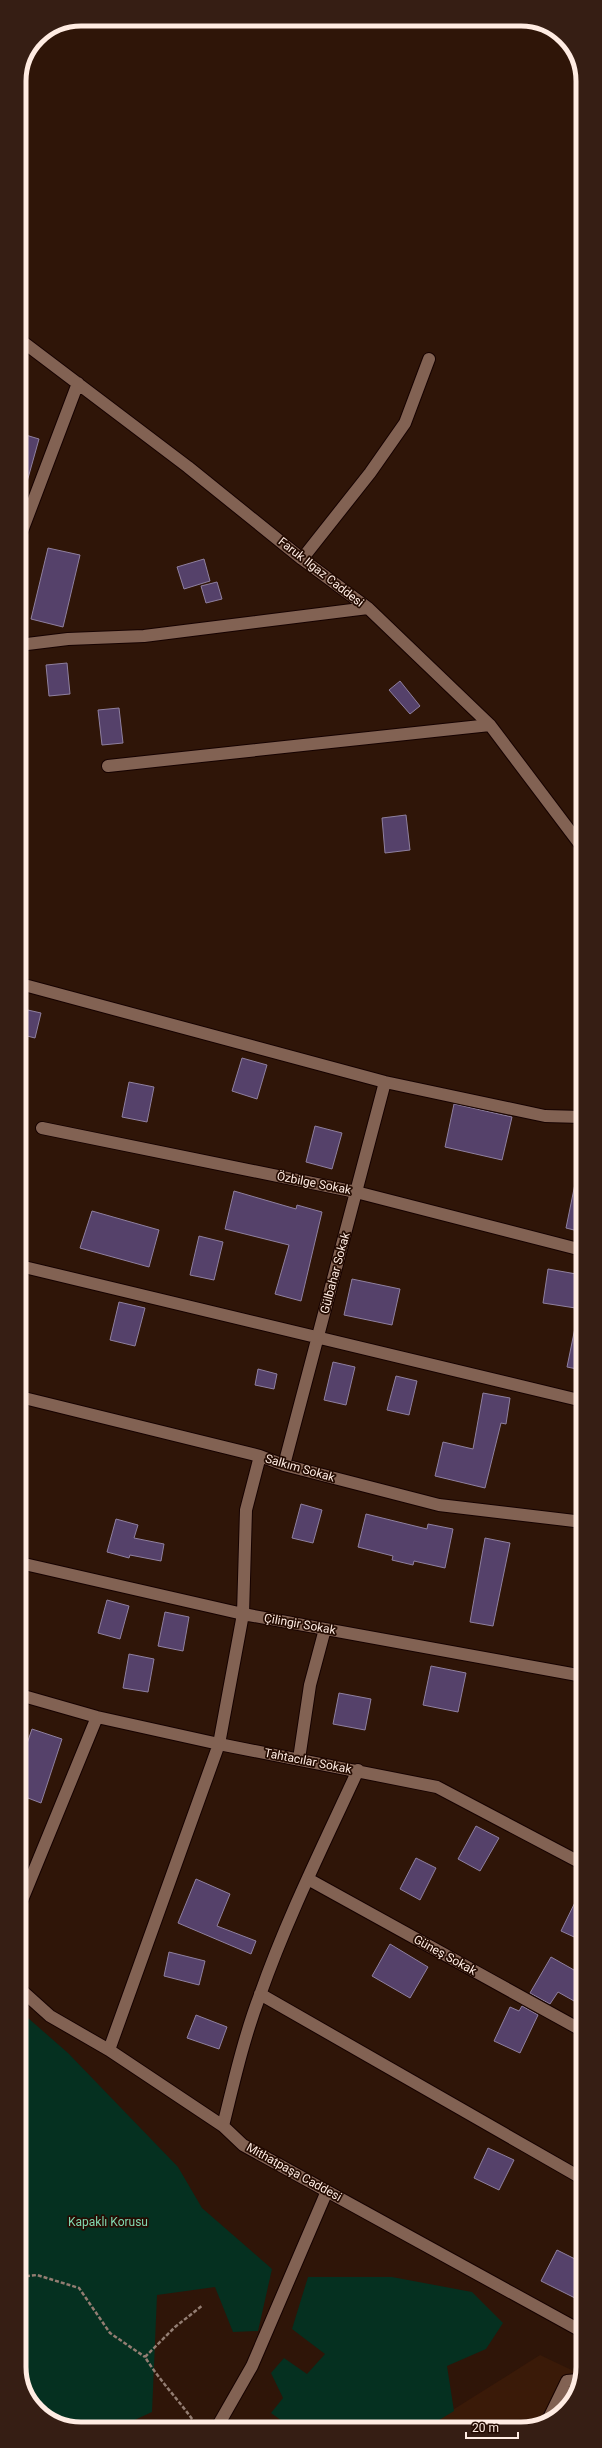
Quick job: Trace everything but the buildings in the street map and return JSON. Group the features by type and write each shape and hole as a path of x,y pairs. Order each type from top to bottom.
{"street":[{"name":"Faruk Ilgaz Caddesi","path":"26,344 188,467 302,559 368,608 490,725 576,839"},
{"path":"302,559 370,473 404,423 429,359"},
{"path":"26,520 78,383"},
{"path":"26,644 68,639 144,636 368,608"},
{"path":"108,766 490,725"},
{"path":"28,986 385,1082 545,1116 576,1117"},
{"name":"Gülbahar Sokak","path":"284,1465 385,1082"},
{"name":"Özbilge Sokak","path":"42,1128 356,1192 576,1248"},
{"path":"26,1267 576,1400"},
{"name":"Salkım Sokak","path":"26,1398 260,1456 284,1465 439,1505 576,1521"},
{"path":"109,2050 219,1744 243,1614 246,1510 260,1456"},
{"name":"Çilingir Sokak","path":"26,1564 243,1614 576,1675"},
{"path":"299,1759 310,1685 325,1629"},
{"name":"Tahtacılar Sokak","path":"26,1697 97,1717 219,1744 358,1770 437,1787 576,1860"},
{"path":"26,1889 97,1717"},
{"path":"223,2126 239,2059 260,1994 308,1879 358,1770"},
{"name":"Güneş Sokak","path":"308,1879 576,2027"},
{"name":"Mithatpaşa Caddesi","path":"26,1994 50,2016 109,2050 223,2126 243,2145 576,2328"},
{"path":"260,1994 576,2175"},
{"path":"219,2422 252,2366 326,2190"},
{"path":"552,2412 567,2382 574,2381"}],"path":[{"path":"26,2276 37,2275 79,2288 110,2333 145,2357 159,2380 186,2409 194,2422"},
{"path":"145,2357 175,2327 203,2305"}],"shaded area":[{"path":"540,2355 576,2372 569,2394 557,2408 542,2418 521,2422 434,2422"}],"green space":[{"name":"Kapaklı Korusu","path":"26,2016 68,2053 178,2167 202,2208 272,2269 258,2331 233,2332 215,2287 157,2295 152,2412 130,2422 70,2421 53,2415 45,2408 33,2394 29,2385 26,2367"},
{"path":"308,2277 392,2277 472,2292 503,2323 486,2349 447,2366 454,2411 436,2422 284,2422 271,2413 283,2398 271,2373 284,2358 307,2374 325,2354 292,2329"}]}
